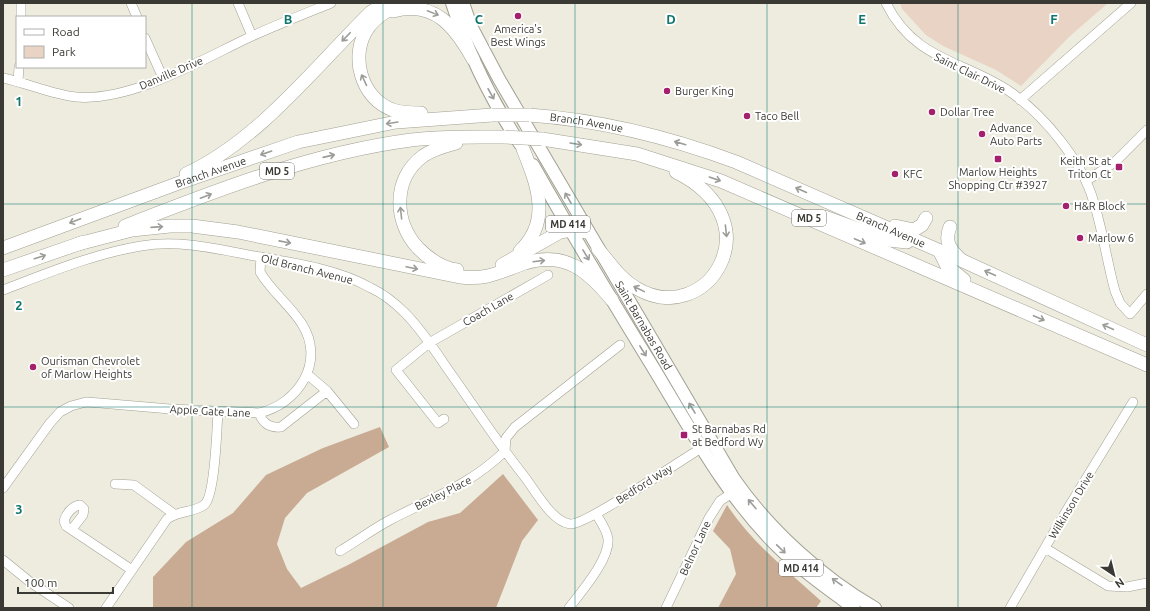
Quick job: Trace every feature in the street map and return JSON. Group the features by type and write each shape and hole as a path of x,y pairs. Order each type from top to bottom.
{"highway":[{"path":"110,208 192,171 241,140 371,12 402,3"},
{"path":"384,8 396,10 418,8 438,15 453,28 473,59"},
{"path":"384,8 368,27 362,38 359,53 359,68 364,82 372,94 392,110 404,112 472,115"},
{"name":"Branch Avenue","path":"3,248 110,208 298,142 396,122 472,115 528,115 566,118 594,122 645,134 736,162 963,261 1147,345"},
{"path":"486,137 446,145 434,150 422,157 412,167 403,183 400,197 400,214 404,228 412,242 423,253 450,269 481,271 495,268 506,263 560,232 571,230 588,232"},
{"name":"Branch Avenue","path":"3,270 78,244 167,209 295,165 377,146 412,140 486,137 542,139 610,150 665,162 759,196 1147,365"},
{"path":"506,263 526,246 534,232 539,216 539,190 523,149"},
{"path":"598,249 623,279 638,289 659,296 674,297 695,290 713,276 725,255 727,236 723,216 715,203 698,186 675,172 623,157 610,150"},
{"path":"759,196 806,209 888,240 904,242 913,240"},
{"path":"837,206 904,229 914,230 922,225 926,218"},
{"path":"78,244 132,230 170,226 192,226 238,232 460,278 492,276 536,261 556,260 568,262 591,276 612,300"},
{"path":"950,227 947,239 948,244 952,251 963,261"},
{"path":"940,252 947,266 955,274 1003,302"}],"main road":[{"name":"Saint Barnabas Road","path":"452,3 473,59 508,125 612,300 706,445 765,518 806,558 875,608"},
{"name":"Saint Barnabas Road","path":"463,3 471,26 485,55 598,249 732,493 778,547 828,589 854,608"},
{"path":"470,3 471,26"}],"street":[{"path":"21,3 21,16"},
{"path":"131,3 136,16"},
{"path":"238,3 252,36"},
{"name":"Danville Drive","path":"3,78 76,97 98,97 118,94 163,78 252,36 331,3"},
{"name":"Saint Clair Drive","path":"886,3 904,30 927,51 988,79 1020,100 1053,132 1086,181 1094,202 1115,291 1120,303 1130,314 1147,294"},
{"path":"1020,100 1131,3"},
{"path":"146,40 163,78"},
{"path":"18,81 19,68"},
{"path":"1086,181 1115,162 1146,134"},
{"name":"Old Branch Avenue","path":"3,290 95,256 143,245 178,244 215,248 278,259 349,278 370,287 391,300 407,314 505,451 558,520 567,524 576,524"},
{"name":"Apple Gate Lane","path":"3,488 50,423 60,412 71,406 86,402 100,402 170,409 259,413 270,411 288,401 302,384 307,374 310,360 306,333 303,325 291,309 260,272 260,257"},
{"name":"Coach Lane","path":"444,419 438,423 396,370 429,343 548,275"},
{"path":"505,451 506,438 512,431 620,345"},
{"path":"307,374 328,391 354,424"},
{"path":"259,413 262,422 268,426 282,427 328,391"},
{"name":"Wilkinson Drive","path":"1010,608 1133,402"},
{"path":"106,608 153,541 161,526 174,514 196,509 209,500 214,471 218,410"},
{"name":"Bedford Way","path":"576,524 596,514 706,445"},
{"name":"Bexley Place","path":"340,551 388,521 469,481 505,451"},
{"path":"115,484 134,485 174,514"},
{"name":"Belnor Lane","path":"666,608 713,512 720,501 732,493"},
{"path":"569,608 606,553 608,540 606,532 596,514"},
{"path":"72,529 132,570"},
{"path":"1045,548 1092,578 1108,586 1127,587 1147,583"},
{"path":"3,560 30,582 69,608"}],"green space":[{"path":"900,3 1108,3 1069,37 1021,86 996,70 943,46 926,35 902,9"}],"shaded area":[{"path":"380,427 389,447 307,493 285,518 277,544 287,569 301,588 348,565 428,522 460,513 503,474 538,520 522,541 496,608 153,608 153,577 186,542 233,513 266,475 323,448"},
{"path":"727,505 759,544 821,601 816,608 718,608 736,574 730,549 713,531"}],"place":[{"name":"America's Best Wings","path":"518,16"},
{"name":"Burger King","path":"667,91"},
{"name":"Dollar Tree","path":"932,112"},
{"name":"Taco Bell","path":"747,116"},
{"name":"Advance Auto Parts","path":"982,134"},
{"name":"Marlow Heights Shopping Ctr #3927","path":"998,159"},
{"name":"Keith St at Triton Ct","path":"1119,167"},
{"name":"KFC","path":"895,174"},
{"name":"H&R Block","path":"1066,206"},
{"name":"Marlow 6","path":"1080,238"},
{"name":"Ourisman Chevrolet of Marlow Heights","path":"33,367"},
{"name":"St Barnabas Rd at Bedford Wy","path":"684,435"}]}
